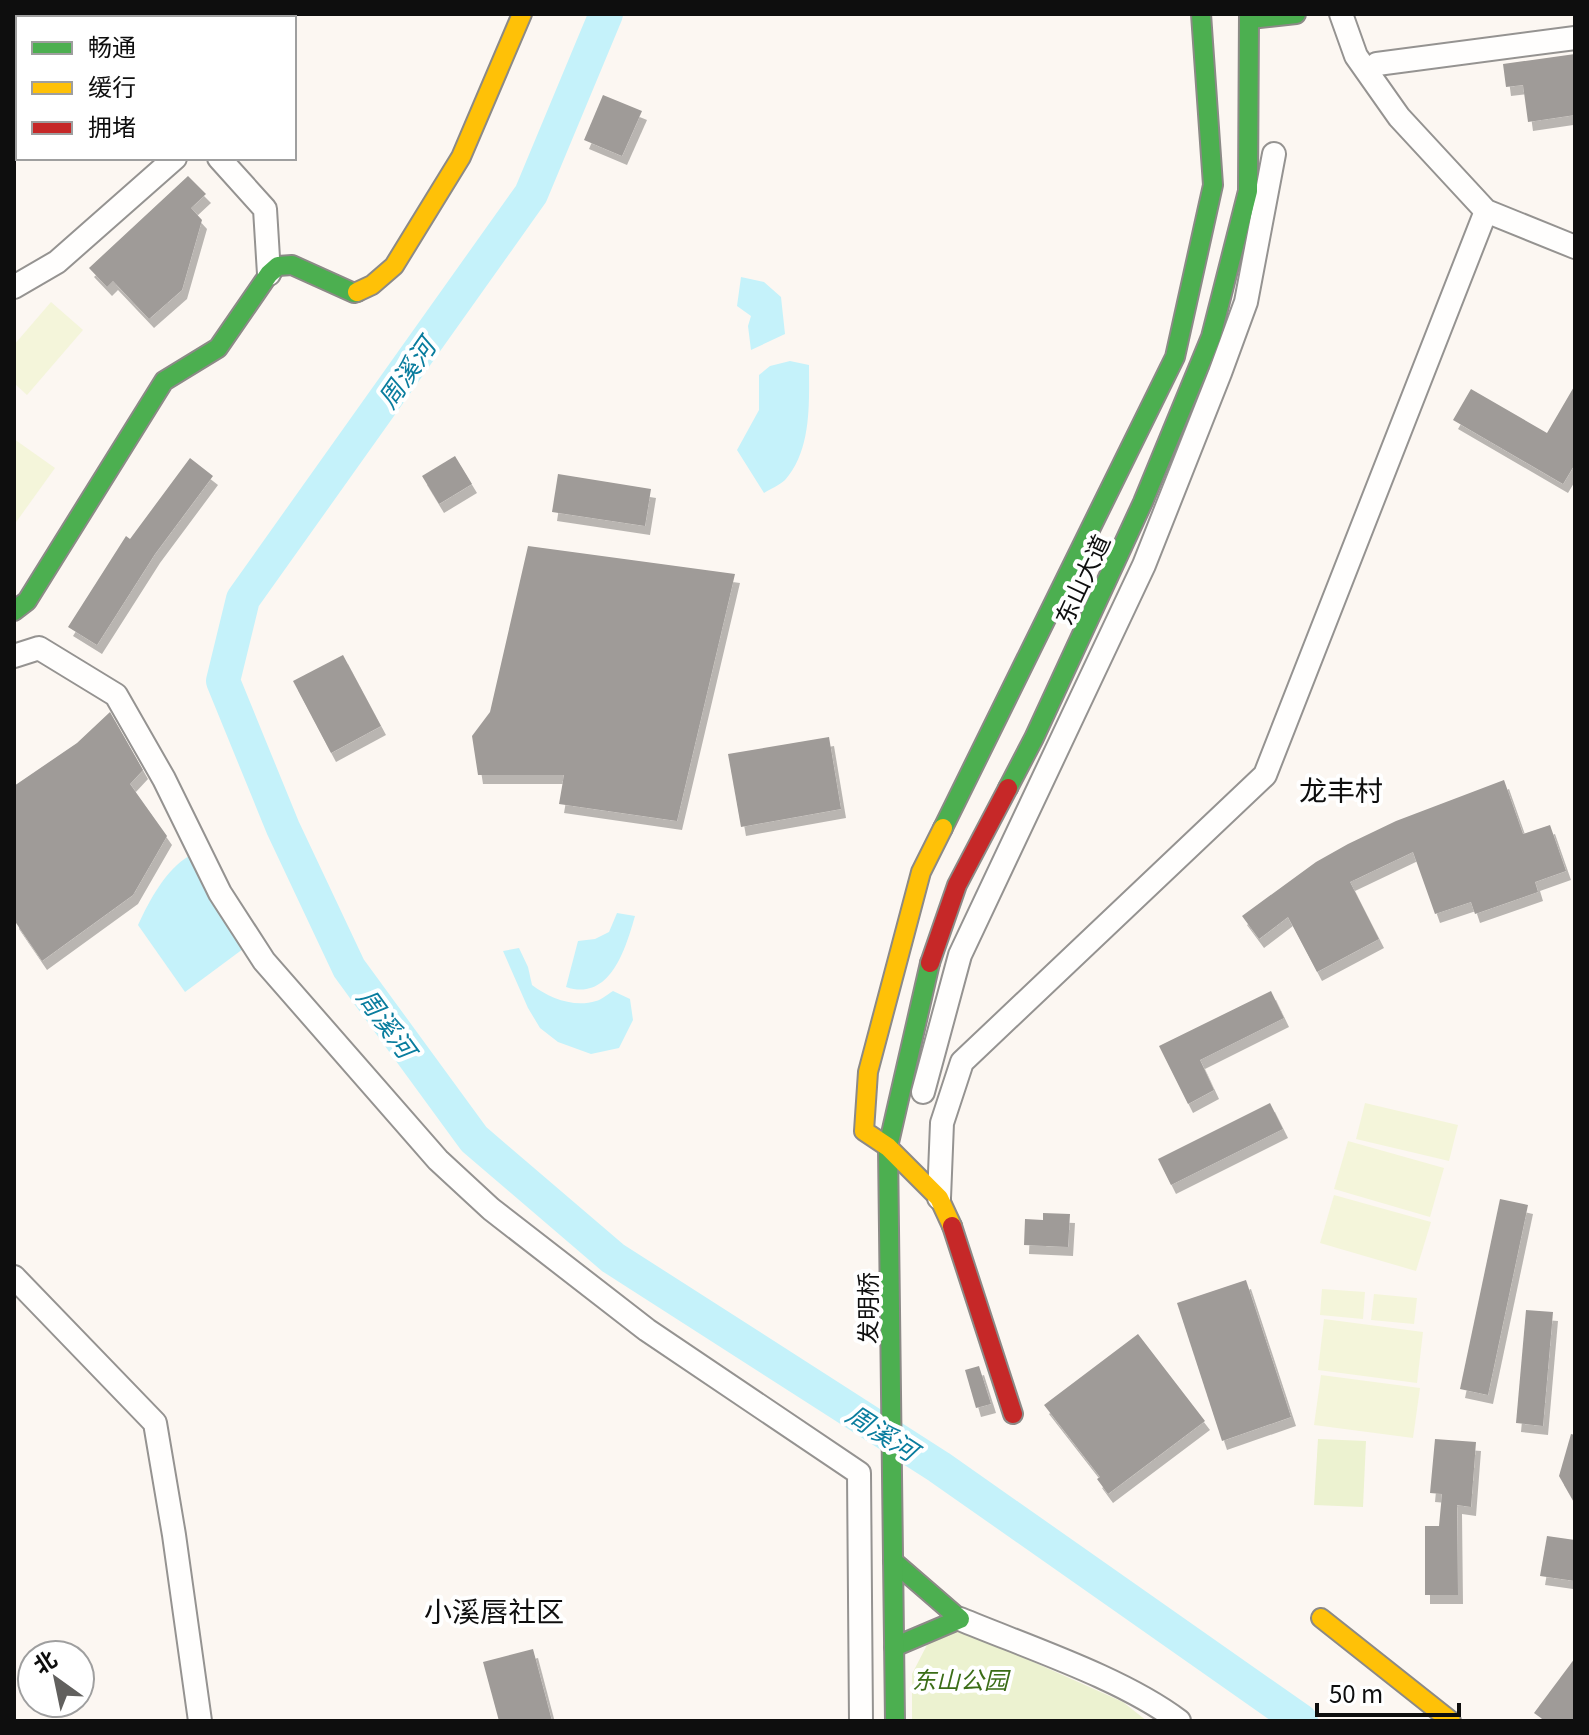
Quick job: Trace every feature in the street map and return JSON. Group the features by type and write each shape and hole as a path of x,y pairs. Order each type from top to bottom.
{"street":[{"path":"14,611 27,601 164,381 218,348 269,274 278,266 292,265 354,293 372,285 394,266 461,157 522,14"},
{"path":"1013,1414 956,1235 939,1198 888,1147 864,1131 868,1072 921,872 1175,357 1213,185 1201,14"},
{"path":"1249,17 1296,14"},
{"path":"1341,14 1356,56 1399,117 1486,211 1575,247"},
{"name":"东山大道","path":"888,1147 931,958 957,885 1047,710 1143,502 1211,337 1248,191 1249,17"},
{"path":"1377,64 1575,38"},
{"path":"923,1092 960,955 1144,565 1225,359 1246,302 1274,154"},
{"path":"14,287 57,262 173,160"},
{"path":"221,160 265,209 269,274"},
{"path":"939,1198 942,1123 962,1062 1265,775 1486,211"},
{"path":"14,656 39,648 116,695 164,779 220,893 264,961 438,1160 491,1209 647,1330 859,1473 861,1721"},
{"name":"发明桥","path":"888,1147 895,1721"},
{"path":"14,1277 155,1423 200,1721"},
{"path":"893,1561 960,1619 1103,1679 1166,1711 1179,1721"},
{"path":"1321,1618 1451,1721"},
{"path":"894,1647 960,1619"}],"green space":[{"path":"51,302 83,330 27,395 14,383 14,345"},
{"path":"14,439 55,468 14,525"},
{"path":"1365,1103 1458,1125 1449,1161 1356,1139"},
{"path":"1348,1141 1444,1168 1430,1217 1334,1189"},
{"path":"1334,1195 1431,1222 1416,1271 1320,1243"},
{"path":"1322,1289 1365,1292 1363,1319 1320,1315"},
{"path":"1374,1294 1417,1298 1414,1324 1371,1320"},
{"path":"1324,1319 1423,1332 1417,1383 1318,1370"},
{"path":"1321,1375 1420,1388 1413,1438 1314,1425"},
{"path":"1318,1439 1366,1441 1363,1507 1314,1505"},
{"name":"东山公园","path":"959,1629 1123,1702 1147,1721 912,1721 912,1674 929,1641"}],"water":[{"path":"741,277 764,282 781,297 785,334 751,350 748,326 751,316 737,306"},
{"path":"790,361 809,365 807,425 794,468 785,480 764,493 737,450 759,410 759,375 770,366"},
{"path":"189,856 247,946 185,992 138,925 166,877"},
{"path":"617,913 635,916 614,969 594,987 582,990 566,987 578,941 595,939 609,932"},
{"path":"519,948 532,985 554,998 588,1003 613,991 630,999 633,1020 619,1048 591,1054 558,1042 540,1028 503,951"}],"building":[{"path":"1575,54 1575,115 1528,122 1523,85 1506,87 1503,64"},
{"path":"603,95 642,111 622,156 584,140"},
{"path":"188,176 206,194 191,208 202,220 182,290 149,319 113,281 107,287 89,268"},
{"path":"1575,385 1575,464 1563,484 1453,420 1471,389 1547,433"},
{"path":"455,456 472,484 439,504 422,476"},
{"path":"190,458 213,476 155,554 97,645 68,627 126,536 130,539"},
{"path":"558,474 651,489 645,526 552,512"},
{"path":"528,546 735,574 677,821 559,804 564,775 478,775 472,736 490,712"},
{"path":"343,655 381,726 331,753 293,681"},
{"path":"110,712 143,770 130,784 167,836 133,895 42,961 14,920 14,786 77,743"},
{"path":"829,737 841,809 741,827 728,754"},
{"path":"1504,780 1523,834 1550,825 1566,871 1535,882 1538,892 1475,914 1471,902 1435,914 1413,852 1350,882 1379,939 1317,972 1288,917 1259,939 1242,916 1316,862 1348,844 1396,821"},
{"path":"1271,991 1284,1018 1200,1060 1214,1090 1188,1104 1159,1046"},
{"path":"1270,1103 1283,1129 1171,1185 1158,1159"},
{"path":"1500,1199 1528,1205 1488,1395 1460,1389"},
{"path":"1043,1213 1070,1214 1068,1247 1024,1245 1025,1219 1043,1220"},
{"path":"1246,1280 1291,1417 1222,1441 1177,1303"},
{"path":"1526,1310 1553,1312 1543,1426 1516,1423"},
{"path":"1138,1334 1205,1421 1108,1494 1097,1479 1100,1477 1044,1405"},
{"path":"979,1366 991,1404 976,1408 965,1370"},
{"path":"1571,1434 1575,1435 1575,1504 1559,1476"},
{"path":"1435,1439 1476,1442 1471,1507 1457,1505 1458,1595 1425,1595 1425,1526 1439,1526 1442,1494 1430,1493"},
{"path":"1547,1536 1575,1540 1575,1581 1540,1576"},
{"path":"533,1649 552,1721 499,1721 483,1662"},
{"path":"1575,1658 1575,1721 1545,1721 1534,1713"}],"waterway":[{"name":"周溪河","path":"606,14 531,194 243,599 223,681 283,828 349,968 474,1139 613,1258 939,1467 1301,1721"}],"traffic: fast":[{"path":"943,828 1175,357 1213,185 1201,14"},
{"path":"1008,788 1143,502 1211,337 1248,191 1249,14"},
{"path":"1250,19 1296,14"},
{"path":"14,611 27,601 164,381 218,348 269,274 278,266 292,265 357,292"},
{"path":"895,1721 888,1147 930,963"},
{"path":"893,1561 960,1619 894,1647"}],"traffic: slow":[{"path":"357,292 372,285 394,266 461,157 522,14"},
{"path":"943,828 921,872 868,1072 864,1131 888,1147 939,1198 952,1226"},
{"path":"1321,1618 1451,1721"}],"traffic: jam":[{"path":"930,963 957,885 1008,788"},
{"path":"952,1226 1013,1414"}],"district":[{"name":"龙丰村","path":"1341,789"},
{"name":"小溪唇社区","path":"494,1610"}]}
